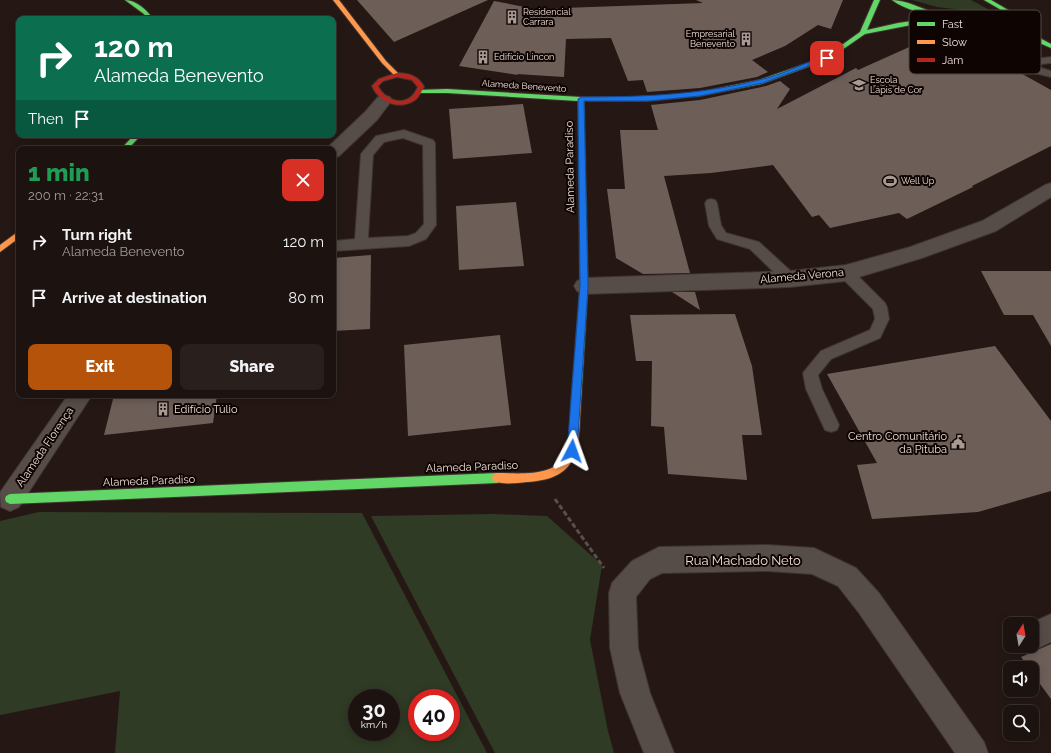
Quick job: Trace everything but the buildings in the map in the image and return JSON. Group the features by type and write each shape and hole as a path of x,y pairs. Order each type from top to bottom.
{"street":[{"path":"128,0 148,16"},
{"path":"863,33 877,0"},
{"path":"894,0 916,10"},
{"path":"987,0 1005,10"},
{"path":"1007,0 1018,10"},
{"path":"340,2 393,76"},
{"path":"863,33 909,23"},
{"path":"1041,30 1051,40"},
{"name":"Alameda Benevento","path":"420,89 581,99 648,99 700,94 761,82 827,58 863,33"},
{"path":"1041,39 1051,46"},
{"path":"393,76 410,76 416,79 420,89 416,95 405,101 387,101 376,93 375,88 378,84 393,76"},
{"name":"Alameda Paradiso","path":"10,499 539,476 556,472 566,465 572,451 584,286 581,99"},
{"path":"336,149 387,101"},
{"path":"127,146 135,138"},
{"name":"Alameda Verona","path":"584,286 790,278 846,273 915,253 989,226 1051,189"},
{"path":"0,249 16,236"},
{"name":"Alameda Florença","path":"10,499 79,398"},
{"name":"Rua Machado Neto","path":"622,593 640,570 659,560 768,558 814,561 847,577 869,603 973,753"},
{"path":"622,593 624,648 635,693 658,753"},
{"path":"1039,634 1051,628"}],"lane":[{"path":"1041,61 1051,60"},
{"path":"1041,72 1051,74"},
{"path":"336,246 408,241 421,236 430,225 429,143 404,134 380,139 367,154 361,243"},
{"path":"711,202 715,226 722,236 754,245 790,278"},
{"path":"831,425 814,389 810,373 826,355 875,334 882,319 880,307 846,273"}],"path":[{"path":"539,476 622,593"}],"green space":[{"path":"912,0 971,0 990,10 963,10 937,7"},
{"path":"39,512 362,513 454,689 408,689 408,741 460,741 460,701 487,753 115,753 120,691 0,715 0,521"},
{"path":"492,514 547,516 602,565 590,640 608,731 614,753 495,753 371,516"}],"traffic: fast":[{"path":"128,0 148,16"},
{"path":"419,91 447,91 581,99 647,99 700,94 761,82 827,58 863,33 877,0"},
{"path":"895,0 920,10"},
{"path":"987,0 1005,10"},
{"path":"863,33 909,23"},
{"path":"1041,40 1051,46"},
{"path":"576,402 584,286 581,99"},
{"path":"127,146 135,138"},
{"path":"10,499 497,478"}],"traffic: slow":[{"path":"336,0 384,62 397,75"},
{"path":"0,249 16,236"},
{"path":"497,478 540,476 551,473 560,468 567,461 572,451 576,402"}],"traffic: jam":[{"path":"397,75 414,78 421,87 415,97 409,101 403,103 392,102 377,92 375,86 381,80 397,75"}],"place":[{"name":"Residencial Carrara","path":"512,17"},
{"name":"Empresarial Benevento","path":"746,39"},
{"name":"Edifício Lincon","path":"483,57"},
{"name":"Escola Lápis de Cor","path":"859,85"},
{"name":"Well Up","path":"890,181"},
{"name":"Edifício Túlio","path":"163,409"},
{"name":"Centro Comunitário da Pituba","path":"958,442"}],"route":[{"path":"572,451 584,286 581,99 648,99 700,94 761,82 827,58"}]}
